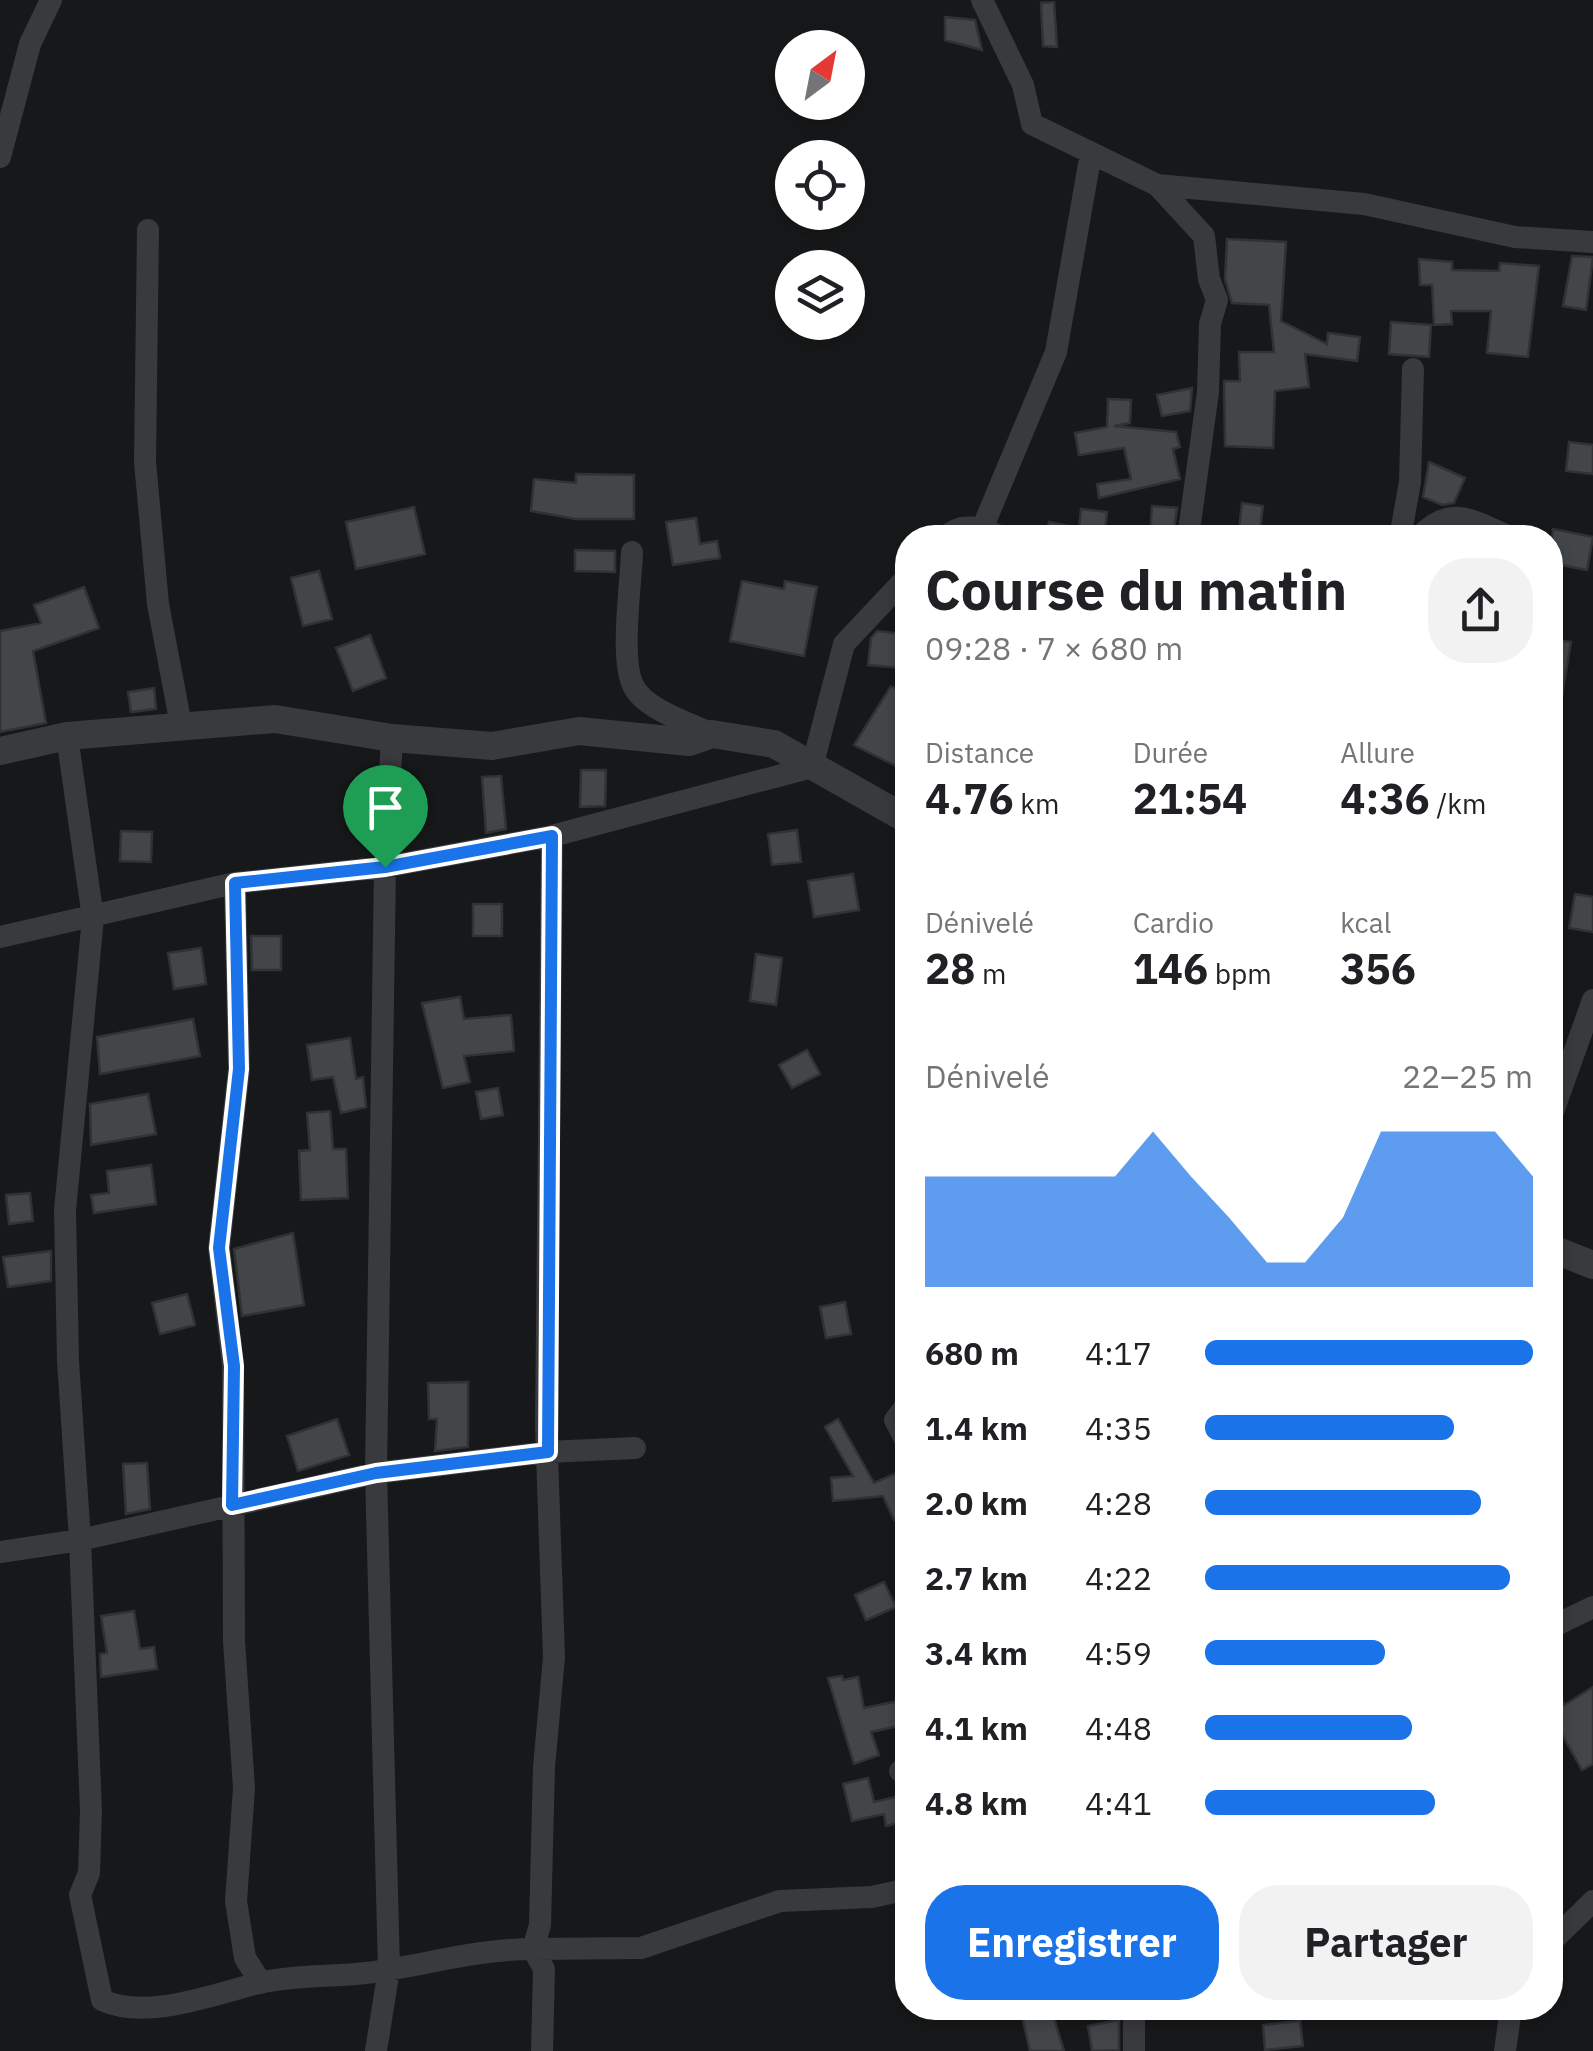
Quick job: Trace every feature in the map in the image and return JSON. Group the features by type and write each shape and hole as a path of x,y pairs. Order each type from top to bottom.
{"street":[{"path":"0,156 30,44 51,0"},
{"path":"982,0 1022,85 1032,124 1158,185 1364,204 1515,237 1593,242"},
{"path":"984,525 1056,352 1091,152"},
{"path":"1158,185 1204,236 1209,279 1217,300 1210,324 1208,392 1190,525"},
{"path":"148,230 144,462 158,604 182,725"},
{"path":"1402,525 1410,482 1413,370"},
{"path":"1430,525 1454,515 1479,525"},
{"path":"632,552 629,667 633,688 649,702 712,734 774,744 895,813"},
{"path":"812,767 844,644 895,590"},
{"path":"0,751 68,736 275,719 392,738 492,746 579,731 689,742 712,734"},
{"path":"68,736 93,918 66,1210 68,1361 91,1811 89,1874 80,1895 102,2000 117,2007 149,2006 231,1993 261,1983 388,1970 499,1949 641,1948 780,1900 895,1893"},
{"path":"376,2051 388,1970 376,1473 385,867 392,738"},
{"path":"0,937 235,883 385,867 552,836 812,767"},
{"path":"542,2051 544,1969 533,1949 540,1925 544,1766 554,1657 548,1452 552,836"},
{"path":"235,883 239,1069 219,1248 234,1366 232,1505 244,1788 236,1901 245,1958 261,1983"},
{"path":"1563,1084 1593,1000"},
{"path":"1563,1253 1593,1264"},
{"path":"0,1552 80,1540 376,1473 548,1452 635,1448"},
{"path":"1563,1622 1593,1607"},
{"path":"1563,1930 1593,1900"},
{"path":"1134,2020 1134,2051"},
{"path":"1505,2051 1509,2020"}],"building":[{"path":"1054,2 1057,47 1043,46 1041,3"},
{"path":"945,17 975,20 982,50 945,40"},
{"path":"1227,239 1286,242 1281,321 1327,344 1328,333 1360,337 1357,361 1305,354 1309,387 1275,391 1273,448 1225,446 1224,381 1240,381 1239,352 1274,352 1269,305 1232,303 1225,279"},
{"path":"1572,256 1593,257 1586,310 1563,306"},
{"path":"1419,259 1452,262 1452,270 1499,271 1500,263 1539,266 1528,357 1487,353 1491,311 1451,311 1452,324 1434,325 1432,285 1420,285"},
{"path":"1391,322 1431,325 1429,357 1389,354"},
{"path":"1192,388 1190,411 1162,416 1157,395"},
{"path":"1108,399 1131,400 1130,423 1114,426 1176,432 1180,447 1173,449 1180,479 1099,498 1097,484 1131,479 1124,448 1079,455 1075,433 1107,427"},
{"path":"1569,442 1593,445 1593,474 1566,471"},
{"path":"1429,462 1465,478 1454,503 1442,505 1423,497"},
{"path":"576,474 634,475 634,519 576,519 531,511 534,479 576,483"},
{"path":"1242,503 1263,506 1261,525 1239,525"},
{"path":"1152,506 1177,508 1175,525 1151,525"},
{"path":"414,507 425,554 356,569 346,522"},
{"path":"1081,509 1107,512 1106,525 1079,525"},
{"path":"696,518 700,544 717,541 720,558 673,565 666,522"},
{"path":"1563,531 1593,537 1587,570 1563,565"},
{"path":"575,550 615,551 615,572 575,571"},
{"path":"319,571 332,619 303,626 291,578"},
{"path":"742,581 784,589 785,581 817,587 804,656 730,641"},
{"path":"84,587 99,628 33,651 46,723 0,732 0,631 41,623 34,605"},
{"path":"877,631 895,633 895,667 868,665 871,638"},
{"path":"370,635 386,678 353,691 336,648"},
{"path":"1563,641 1571,642 1563,690"},
{"path":"891,686 895,688 895,766 854,745"},
{"path":"154,688 156,709 131,712 128,692"},
{"path":"581,770 606,770 605,806 580,807"},
{"path":"501,776 506,829 486,833 482,777"},
{"path":"797,830 801,862 772,865 768,834"},
{"path":"121,831 152,832 151,862 120,861"},
{"path":"853,874 859,910 814,917 808,881"},
{"path":"1575,894 1593,897 1593,932 1569,928"},
{"path":"473,904 502,904 502,936 473,936"},
{"path":"251,936 281,936 281,970 252,970"},
{"path":"201,948 206,984 174,989 168,953"},
{"path":"756,954 782,958 776,1005 750,1001"},
{"path":"460,997 464,1019 511,1015 514,1051 464,1056 470,1082 443,1088 422,1003"},
{"path":"193,1019 200,1056 100,1074 97,1037"},
{"path":"350,1038 356,1079 363,1077 366,1107 341,1113 333,1077 312,1080 307,1045"},
{"path":"807,1050 820,1074 792,1088 779,1065"},
{"path":"498,1088 503,1115 481,1119 476,1092"},
{"path":"148,1094 156,1134 91,1145 90,1104"},
{"path":"330,1111 333,1149 346,1149 348,1198 301,1200 299,1151 310,1150 307,1113"},
{"path":"151,1165 156,1204 94,1213 91,1195 109,1193 107,1171"},
{"path":"30,1193 33,1221 9,1224 6,1195"},
{"path":"293,1233 304,1305 242,1316 234,1249"},
{"path":"51,1251 51,1281 8,1287 3,1257"},
{"path":"187,1294 195,1325 160,1334 152,1303"},
{"path":"845,1302 851,1334 826,1338 820,1307"},
{"path":"468,1382 468,1447 435,1451 437,1419 429,1419 428,1383"},
{"path":"337,1419 349,1455 298,1471 287,1436"},
{"path":"838,1419 874,1483 895,1474 895,1520 883,1496 833,1501 831,1478 853,1476 825,1427"},
{"path":"147,1463 150,1509 126,1514 123,1464"},
{"path":"884,1582 895,1607 866,1620 855,1595"},
{"path":"134,1611 140,1649 154,1647 157,1669 101,1677 100,1654 107,1653 101,1616"},
{"path":"858,1677 864,1708 895,1702 895,1727 871,1732 879,1755 854,1764 828,1678"},
{"path":"1593,1687 1593,1764 1582,1770 1563,1736 1563,1703"},
{"path":"868,1778 874,1802 895,1797 895,1824 886,1826 884,1814 852,1821 843,1784"},
{"path":"1023,2020 1055,2020 1064,2051 1030,2051"},
{"path":"1119,2020 1119,2050 1092,2051 1088,2026"},
{"path":"1300,2021 1303,2046 1265,2050 1263,2025"}],"route":[{"path":"552,836 548,1452 376,1473 232,1505 234,1366 219,1248 239,1069 235,883 385,867 552,836"}]}
